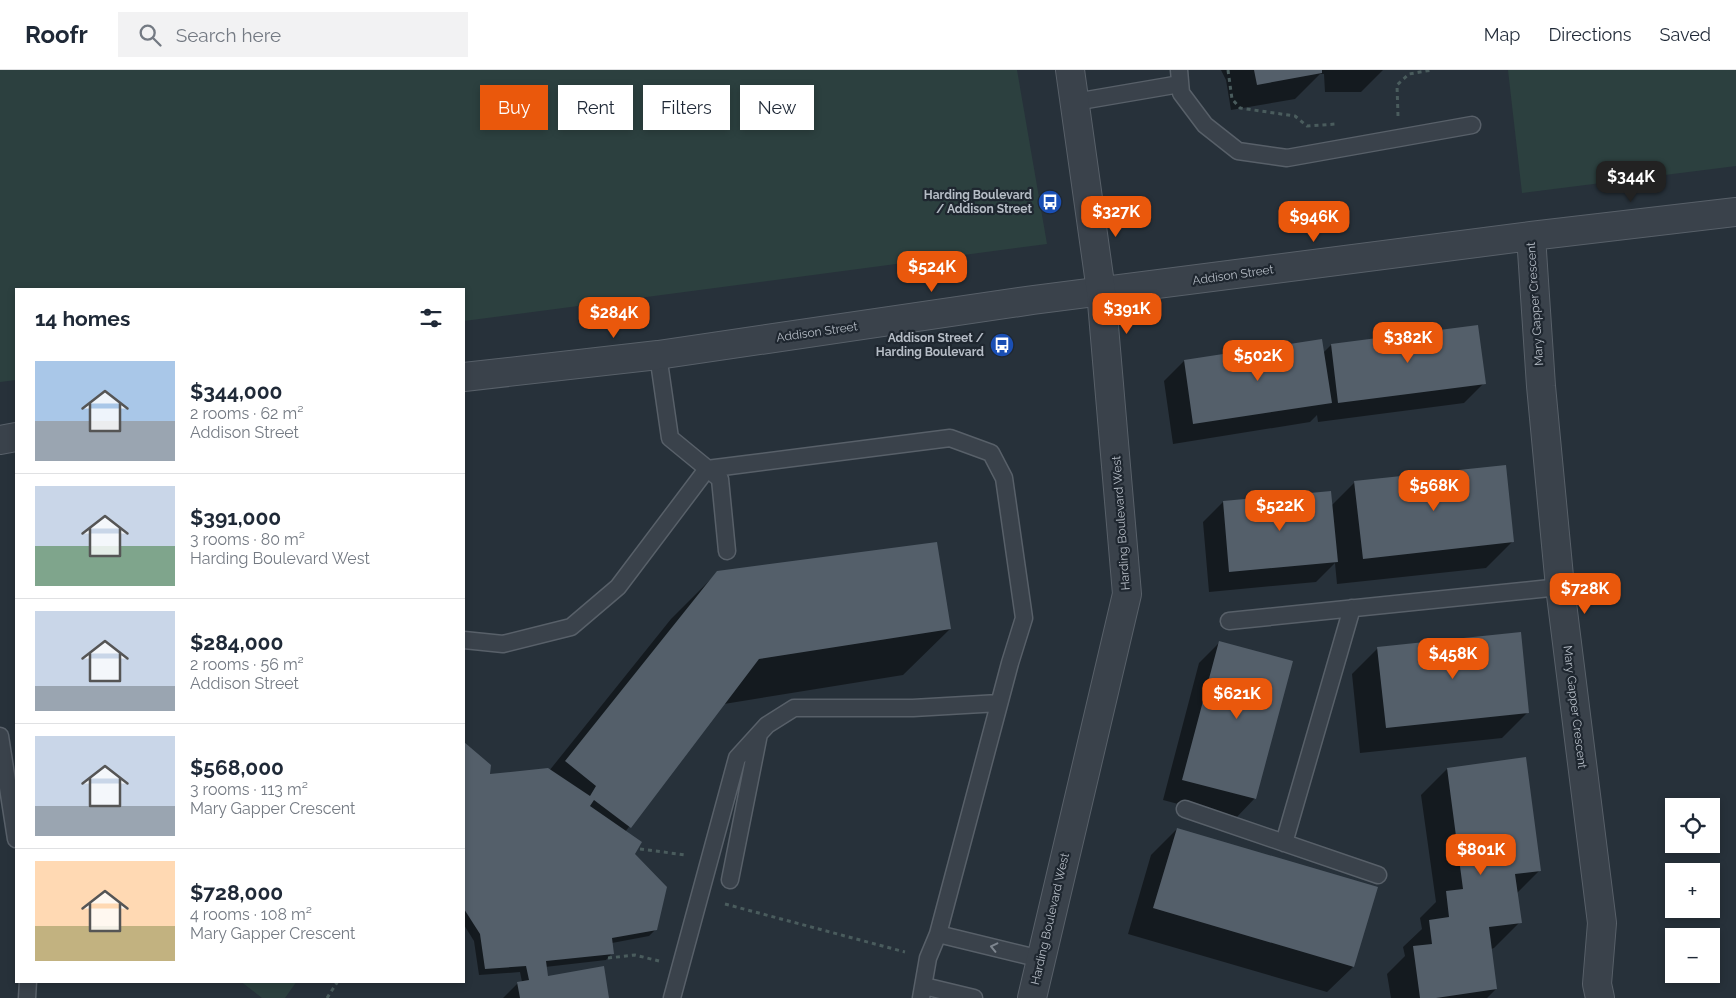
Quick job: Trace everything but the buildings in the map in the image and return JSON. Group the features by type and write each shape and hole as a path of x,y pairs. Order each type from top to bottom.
{"street":[{"name":"Harding Boulevard West","path":"1032,998 1127,594 1101,291 1070,70"},
{"name":"Addison Street","path":"465,377 658,355 1101,291 1736,212"},
{"name":"Mary Gapper Crescent","path":"1531,236 1541,386 1560,586 1602,924 1597,984 1600,998"},
{"path":"0,440 15,437"}],"lane":[{"path":"1075,102 1180,77 1181,93 1205,125 1238,151 1287,158 1472,125"},
{"path":"658,355 670,438 720,479 727,551"},
{"path":"465,640 503,644 572,627 618,587 706,468 950,438 991,453 1004,478 1024,618 999,703 938,934 928,958 922,992 974,998"},
{"path":"1230,621 1560,586"},
{"path":"1284,843 1352,608"},
{"path":"672,998 701,897 736,758 767,725 794,708 913,708 999,703"},
{"path":"730,880 758,734"},
{"path":"0,736 15,833"},
{"path":"1185,809 1378,875"},
{"path":"938,934 1041,958"},
{"path":"27,998 28,983"}],"path":[{"path":"1228,70 1232,99 1240,108 1295,116 1307,126 1344,123"},
{"path":"1389,118 1398,118 1397,84 1410,74 1432,70"},
{"path":"640,848 710,859"},
{"path":"701,897 928,958"},
{"path":"608,958 635,954 681,966"},
{"path":"327,998 337,983"}],"green space":[{"path":"0,70 1017,70 1047,244 465,321 465,288 15,288 15,380 0,382"},
{"path":"1508,70 1736,70 1736,166 1522,193"},
{"path":"243,983 296,983 285,998 262,998"}],"place":[{"name":"Harding Boulevard / Addison Street","path":"1050,202"},
{"name":"Addison Street / Harding Boulevard","path":"1002,345"}]}
